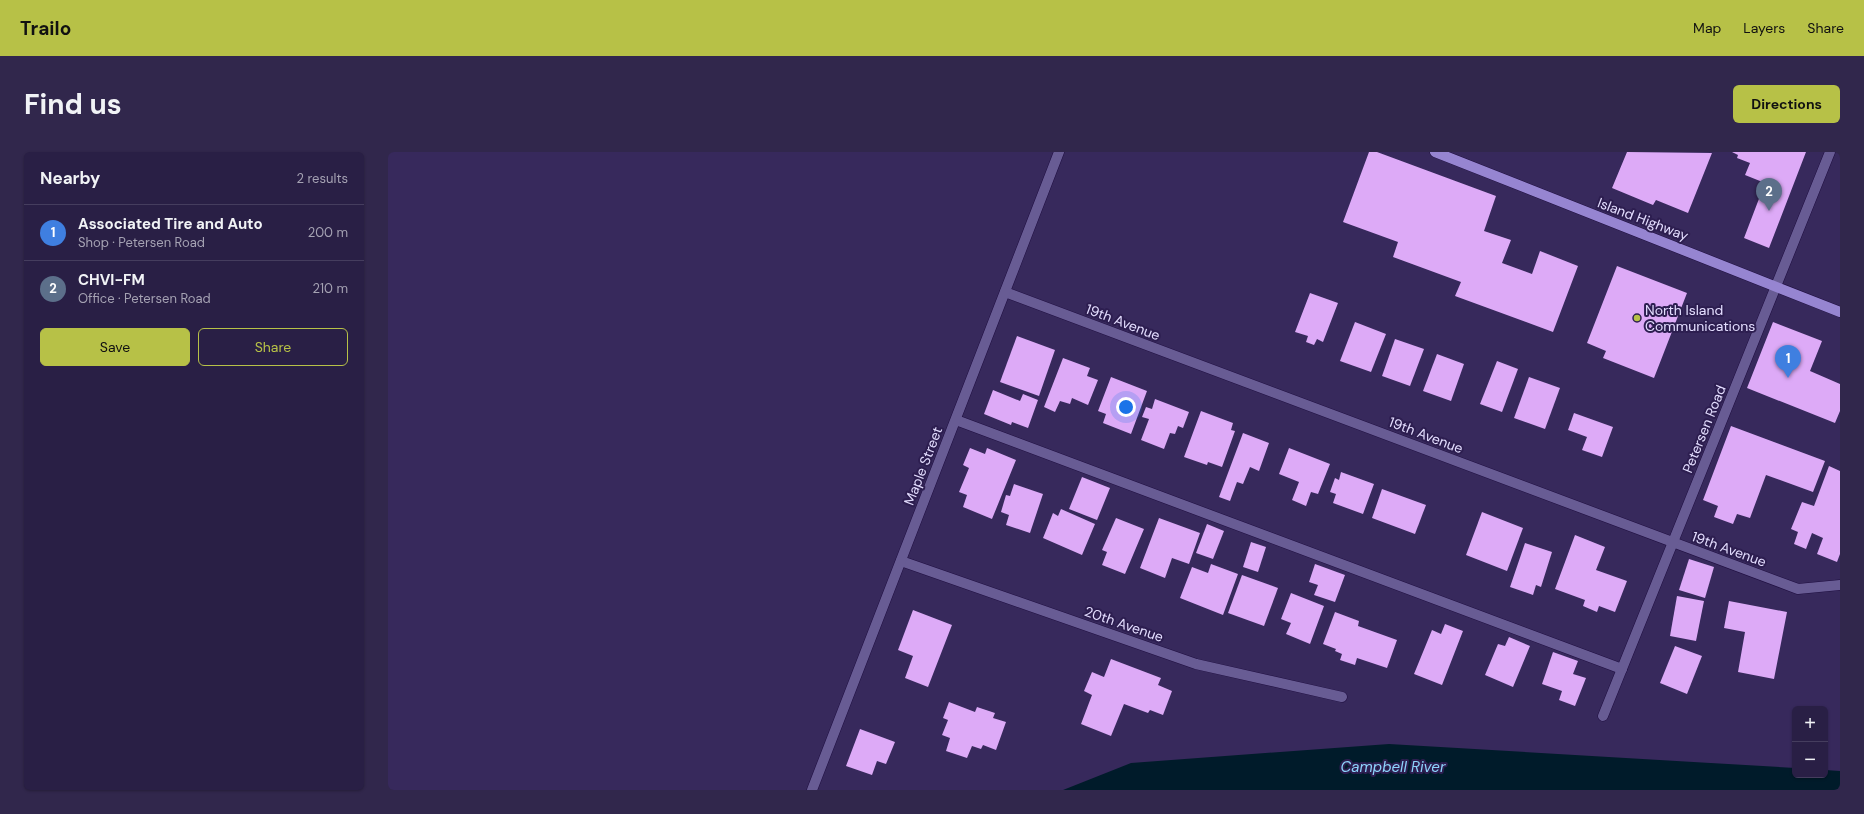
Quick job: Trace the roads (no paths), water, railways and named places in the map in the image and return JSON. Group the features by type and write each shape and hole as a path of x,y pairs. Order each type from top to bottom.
{"main road":[{"name":"Island Highway","path":"1435,152 1840,312"}],"street":[{"name":"Maple Street","path":"812,790 1059,152"},
{"name":"Petersen Road","path":"1603,716 1672,543 1778,287 1830,152"},
{"name":"19th Avenue","path":"1005,292 1798,589 1840,584"},
{"path":"956,420 1622,668"},
{"name":"20th Avenue","path":"901,561 1196,664 1342,697"}],"water":[{"name":"Campbell River","path":"1389,744 1792,768 1792,778 1828,778 1828,770 1840,771 1840,790 1063,790 1131,763"}],"place":[{"name":"CHVI-FM","path":"1769,211"},
{"name":"North Island Communications","path":"1637,318"},
{"name":"Associated Tire and Auto","path":"1788,378"}]}
